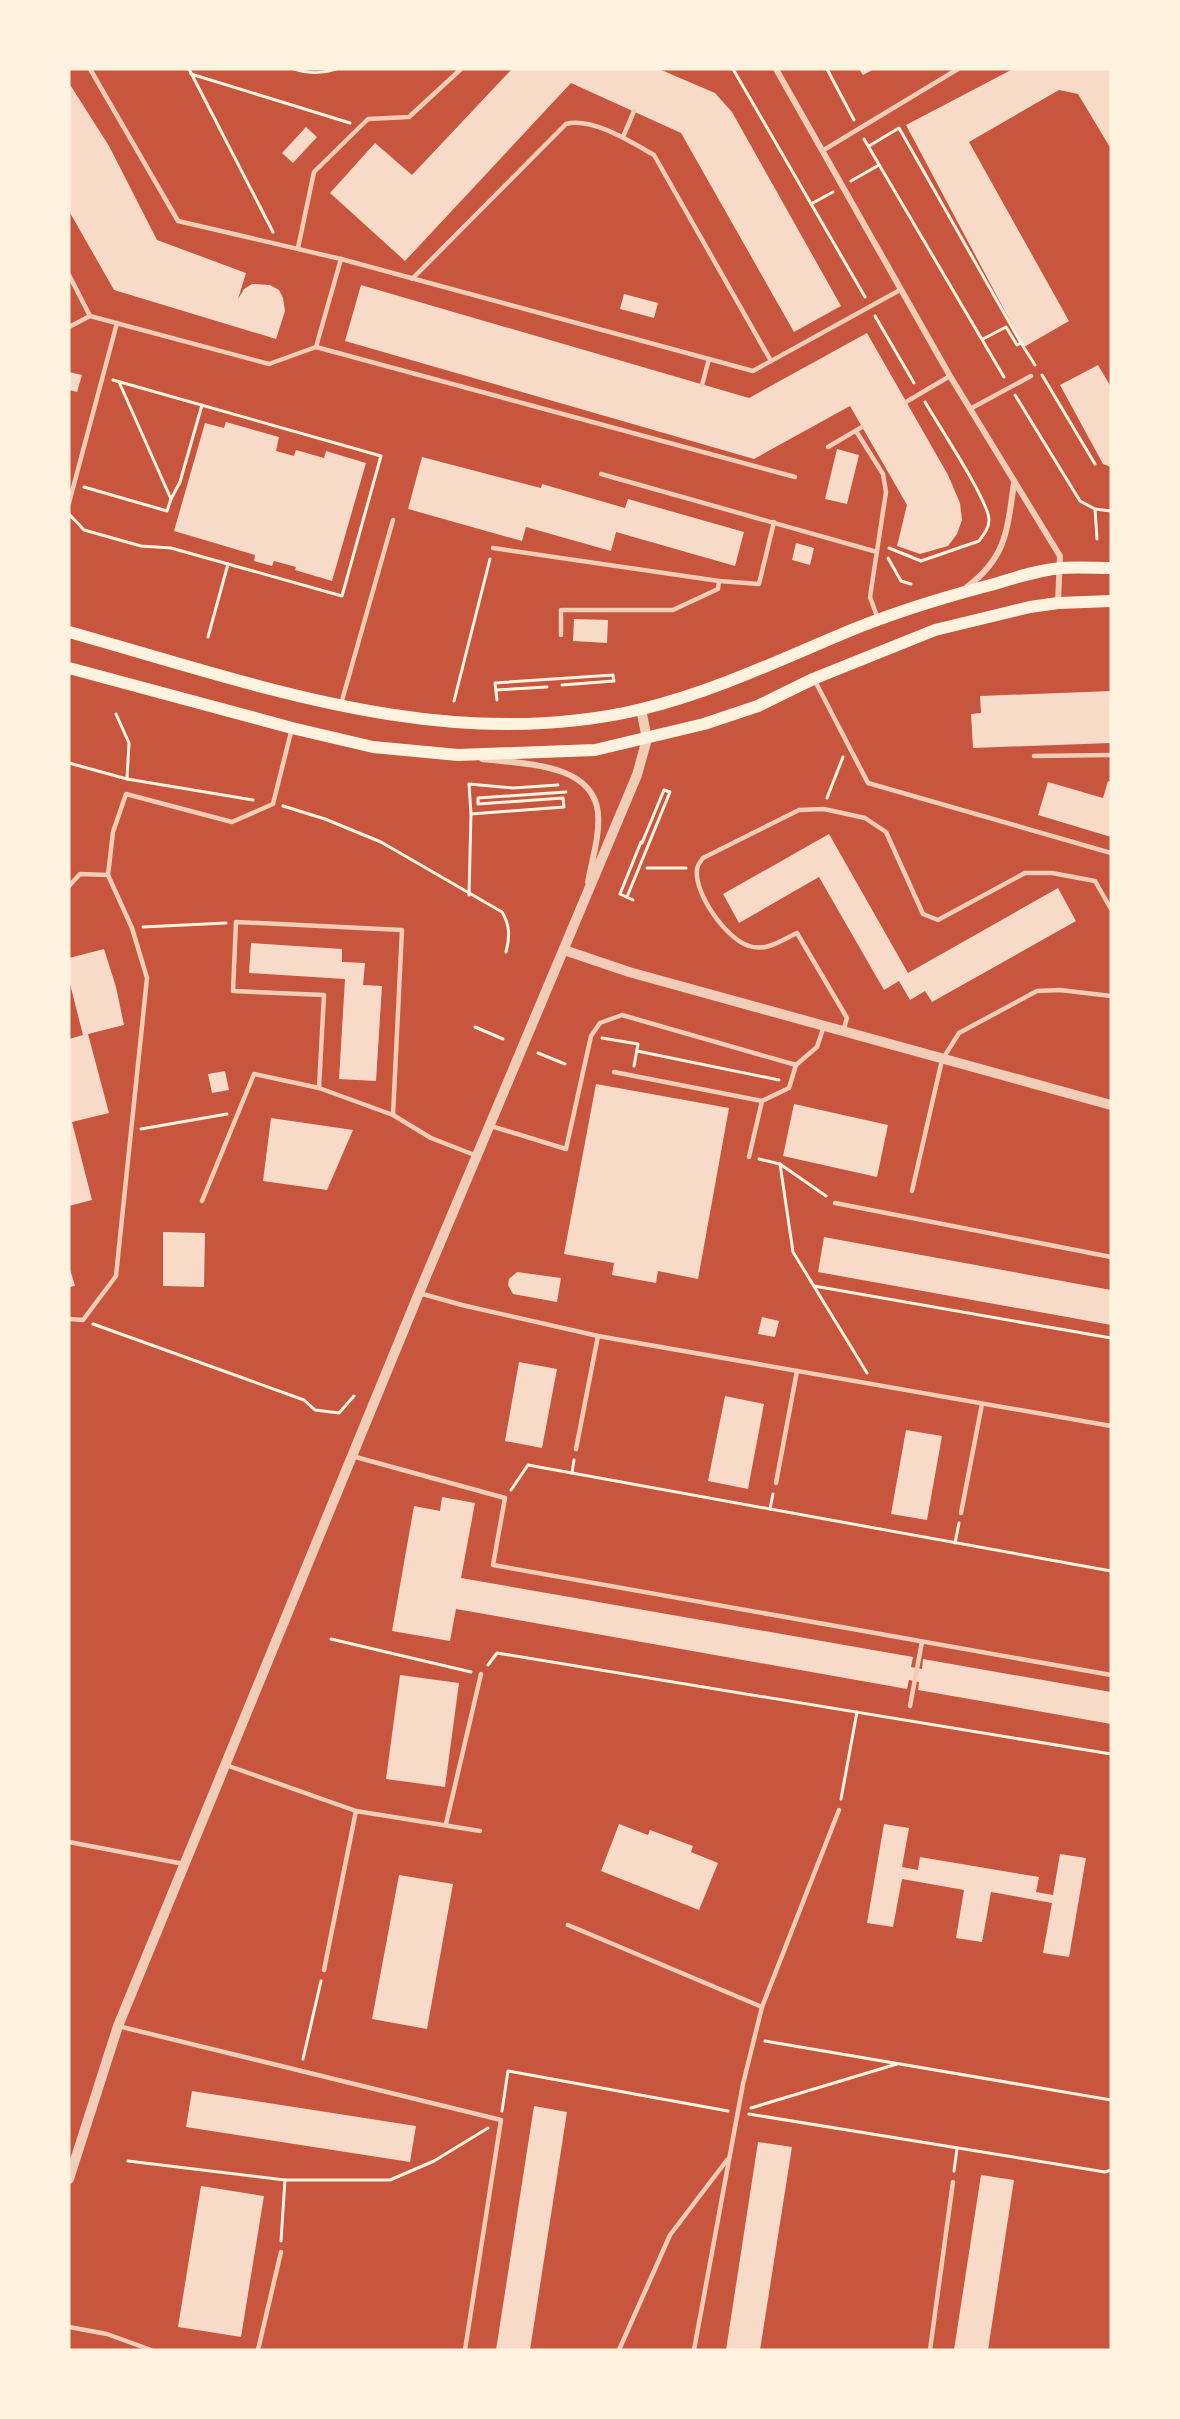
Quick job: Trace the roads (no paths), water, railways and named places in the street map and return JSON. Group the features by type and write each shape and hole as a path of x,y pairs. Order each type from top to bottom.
{"main road":[{"path":"69,632 340,707 448,723 524,725 641,709 781,661 878,620 959,594 1061,568 1111,568"},
{"path":"69,668 292,728 373,747 458,755 595,750 647,739 758,706 813,679 935,630 976,619 1058,603 1111,601"}],"street":[{"path":"776,69 950,376 1060,556 1058,603"},
{"path":"959,594 984,574 995,561 1007,527 1015,483"},
{"path":"69,2180 118,2026 419,1293 637,775 647,739 641,709"},
{"path":"458,755 558,770 577,777 583,783 593,796 598,813 586,895"},
{"path":"564,950 629,972 1111,1105"}],"lane":[{"path":"90,69 178,221 298,248 753,371 900,290"},
{"path":"298,248 314,172 369,119 409,117 461,69"},
{"path":"822,151 956,69"},
{"path":"623,137 634,111"},
{"path":"412,279 566,124 578,121 623,137 654,155 771,361"},
{"path":"316,347 341,260"},
{"path":"69,275 90,316"},
{"path":"69,327 90,316 269,364 316,347 795,477"},
{"path":"69,503 117,323"},
{"path":"702,385 709,359"},
{"path":"906,402 950,376"},
{"path":"970,409 1011,389 1031,376"},
{"path":"828,447 862,427"},
{"path":"856,431 883,474 886,492 870,597 878,620"},
{"path":"685,447 687,440"},
{"path":"601,474 877,552"},
{"path":"340,707 393,520"},
{"path":"493,548 719,581 759,584 774,522"},
{"path":"561,635 561,610 674,610 718,589 719,581"},
{"path":"813,679 868,783 1111,853"},
{"path":"69,1319 83,1320 116,1276 147,978 132,928 108,875 113,832 126,794 232,822 273,804 292,728"},
{"path":"1034,756 1111,755"},
{"path":"843,1032 847,1018 797,933 765,948 749,946 728,933 716,921 697,882 697,868 703,858 799,810 823,809 865,818 886,832 923,914 938,920 1025,873 1052,873 1095,881 1111,909"},
{"path":"69,885 80,874 108,875"},
{"path":"320,1088 324,995 233,991 236,922 402,930 393,1115"},
{"path":"912,1191 942,1060 958,1033 1037,991 1060,990 1111,996"},
{"path":"490,1126 566,1149 591,1036 600,1023 622,1015 796,1065"},
{"path":"614,1072 762,1101 789,1088 796,1065 817,1047 824,1026"},
{"path":"202,1201 254,1074 320,1088 393,1115 431,1138 477,1156"},
{"path":"749,1157 762,1101"},
{"path":"836,1203 1111,1257"},
{"path":"419,1293 598,1336 1111,1426"},
{"path":"576,1449 598,1336"},
{"path":"776,1484 797,1371"},
{"path":"961,1513 982,1404"},
{"path":"352,1456 505,1498 493,1565 1111,1675"},
{"path":"910,1706 922,1642"},
{"path":"446,1824 481,1674"},
{"path":"225,1765 356,1811 480,1831"},
{"path":"694,2350 738,2112 762,2007 839,1810"},
{"path":"324,1970 356,1811"},
{"path":"69,1842 186,1864"},
{"path":"568,1925 762,2007"},
{"path":"118,2026 501,2120 465,2350"},
{"path":"620,2350 670,2235 729,2158"},
{"path":"930,2350 953,2182"},
{"path":"258,2350 281,2252"},
{"path":"69,2327 107,2334 151,2350"}]}
